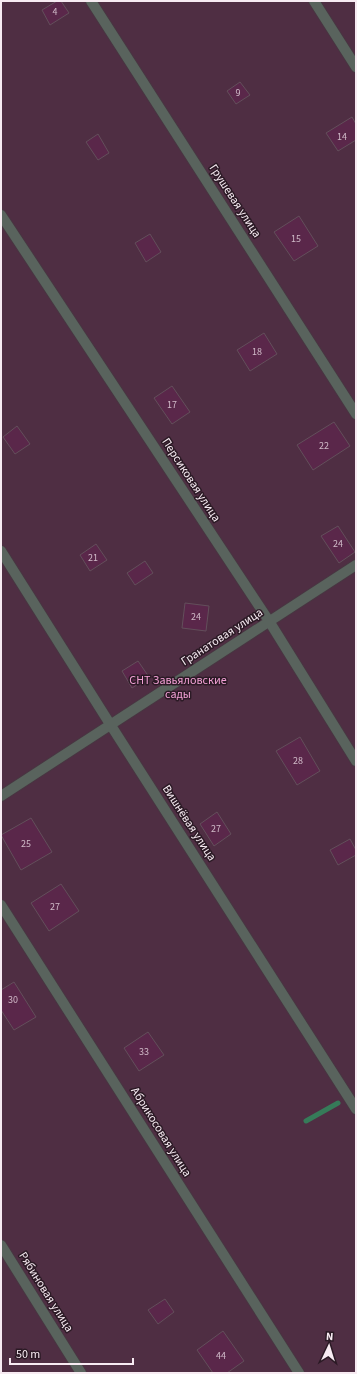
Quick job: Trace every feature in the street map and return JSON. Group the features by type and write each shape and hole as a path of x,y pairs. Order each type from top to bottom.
{"street":[{"name":"Грушевая улица","path":"91,1 356,414"},
{"path":"314,1 356,67"},
{"name":"Персиковая улица","path":"1,215 269,621 356,761"},
{"name":"Вишнёвая улица","path":"1,551 356,1109"},
{"name":"Гранатовая улица","path":"1,796 356,565"},
{"name":"Абрикосовая улица","path":"1,905 299,1373"},
{"name":"Рябиновая улица","path":"1,1245 81,1373"}],"green space":[{"name":"СНТ Завьяловские сады","path":"1,1 356,1 356,1373 1,1373"}],"building":[{"path":"57,1 61,1 69,13 50,25 42,10"},
{"path":"240,82 250,95 236,104 227,91"},
{"path":"352,117 356,124 356,140 338,151 326,133"},
{"path":"98,134 109,153 98,160 86,142"},
{"path":"299,216 318,246 294,261 274,232"},
{"path":"150,234 161,252 146,262 135,243"},
{"path":"264,333 277,354 250,371 237,350"},
{"path":"172,386 190,412 172,424 154,398"},
{"path":"334,422 350,446 313,470 297,445"},
{"path":"17,426 30,444 15,454 3,437"},
{"path":"338,526 355,552 339,563 321,536"},
{"path":"96,544 107,560 90,571 80,555"},
{"path":"145,561 153,573 135,585 127,573"},
{"path":"185,603 209,606 206,631 182,628"},
{"path":"138,661 149,677 132,688 122,671"},
{"path":"300,737 320,771 297,785 276,751"},
{"path":"217,812 231,834 214,846 200,824"},
{"path":"31,818 52,852 21,870 1,835"},
{"path":"350,839 356,850 356,855 338,865 330,850"},
{"path":"61,884 79,911 49,931 31,903"},
{"path":"14,982 36,1017 14,1030 1,1010 1,990"},
{"path":"148,1032 164,1055 139,1071 124,1048"},
{"path":"165,1299 174,1312 158,1324 148,1310"},
{"path":"223,1331 244,1361 227,1373 213,1373 197,1350"}],"waterway":[{"path":"306,1121 338,1103"}]}
